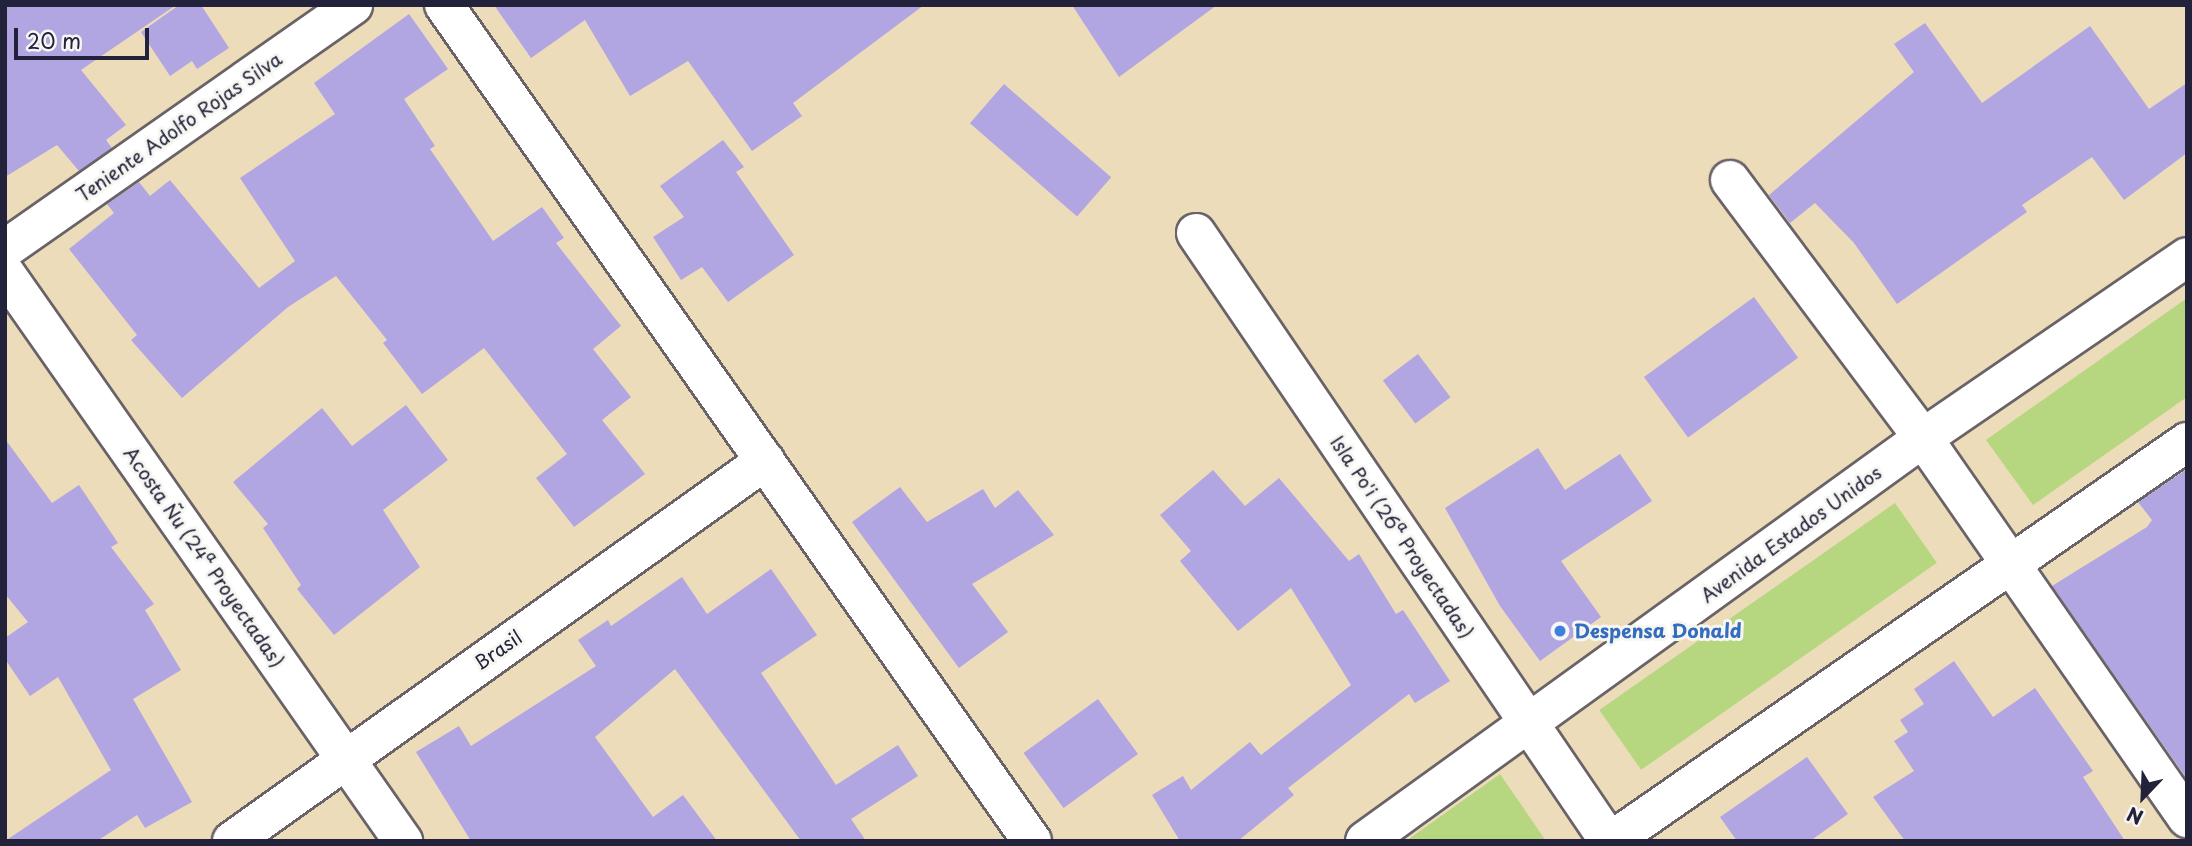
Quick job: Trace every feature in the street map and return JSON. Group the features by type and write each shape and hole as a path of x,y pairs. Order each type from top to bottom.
{"street":[{"name":"Teniente Adolfo Rojas Silva","path":"5,249 353,5"},
{"path":"444,5 1032,841"},
{"path":"1730,180 1923,438 2187,818"},
{"name":"Isla Po'i (26ª Proyectadas)","path":"1196,233 1610,841"},
{"name":"Avenida Estados Unidos","path":"1365,841 1923,438 2187,257"},
{"name":"Acosta Ñu (24ª Proyectadas)","path":"5,273 403,841"},
{"path":"1610,841 2187,442"},
{"name":"Brasil","path":"232,841 765,461"}],"green space":[{"path":"2187,298 2187,397 2033,505 1986,440"},
{"path":"1895,503 1937,563 1641,770 1599,710"},
{"path":"1500,774 1546,841 1406,841"}],"building":[{"path":"5,5 176,5 81,70 126,125 106,140 112,148 79,171 57,145 5,177"},
{"path":"179,5 201,5 229,48 197,69 192,61 170,76 141,32"},
{"path":"494,5 924,5 793,103 802,116 752,151 688,61 630,96 585,20 531,58"},
{"path":"1072,5 1217,5 1119,77"},
{"path":"409,14 448,69 404,99 435,146 430,149 493,241 542,207 564,238 556,243 621,326 593,349 631,397 602,420 645,474 574,527 536,478 567,454 484,348 422,394 383,343 387,340 336,276 288,307 182,398 131,340 137,335 69,249 114,213 107,204 139,182 150,196 170,180 259,288 295,261 240,178 335,114 314,83"},
{"path":"1925,23 1982,103 2090,26 2149,109 2187,83 2187,153 2124,200 2092,157 2022,205 2027,212 1897,304 1854,243 1815,203 1790,223 1769,195 1914,72 1894,44"},
{"path":"1004,84 1111,177 1077,216 970,123"},
{"path":"723,140 744,167 736,172 794,255 728,302 702,267 681,280 653,237 684,217 660,186"},
{"path":"1754,297 1798,358 1688,438 1644,377"},
{"path":"1418,354 1450,397 1415,424 1383,380"},
{"path":"406,405 448,460 383,510 420,567 334,635 297,589 301,585 263,528 268,524 233,482 322,408 352,446"},
{"path":"5,439 52,503 79,485 118,543 111,547 154,604 145,610 181,670 133,699 192,802 145,828 137,815 97,841 5,841 111,770 58,677 30,696 5,659 5,638 28,622 5,594"},
{"path":"1538,448 1565,490 1620,454 1652,501 1561,561 1601,617 1540,661 1500,606 1445,508"},
{"path":"2187,469 2187,779 2052,586 2147,527 2152,520 2138,502"},
{"path":"1213,470 1245,506 1279,478 1349,561 1359,554 1396,614 1403,610 1450,681 1415,703 1409,694 1288,788 1294,795 1238,841 1180,841 1152,795 1183,776 1191,790 1250,742 1261,755 1351,685 1291,588 1238,631 1180,561 1191,551 1160,515"},
{"path":"900,487 927,522 983,489 995,508 1018,490 1054,535 972,584 1008,632 959,668 852,522"},
{"path":"771,569 817,635 761,673 836,785 898,745 918,776 851,819 866,841 801,841 675,669 595,737 653,817 683,795 717,841 471,841 416,752 459,726 471,746 596,666 578,640 608,620 611,626 682,577 707,614"},
{"path":"1954,661 1993,717 2035,688 2093,771 2083,777 2125,841 1905,841 1873,797 1914,771 1894,741 1908,732 1900,720 1924,704 1914,689"},
{"path":"1098,699 1138,754 1064,808 1024,753"},
{"path":"1807,757 1848,814 1810,841 1737,841 1720,817"}],"place":[{"name":"Despensa Donald","path":"1560,631"}]}
